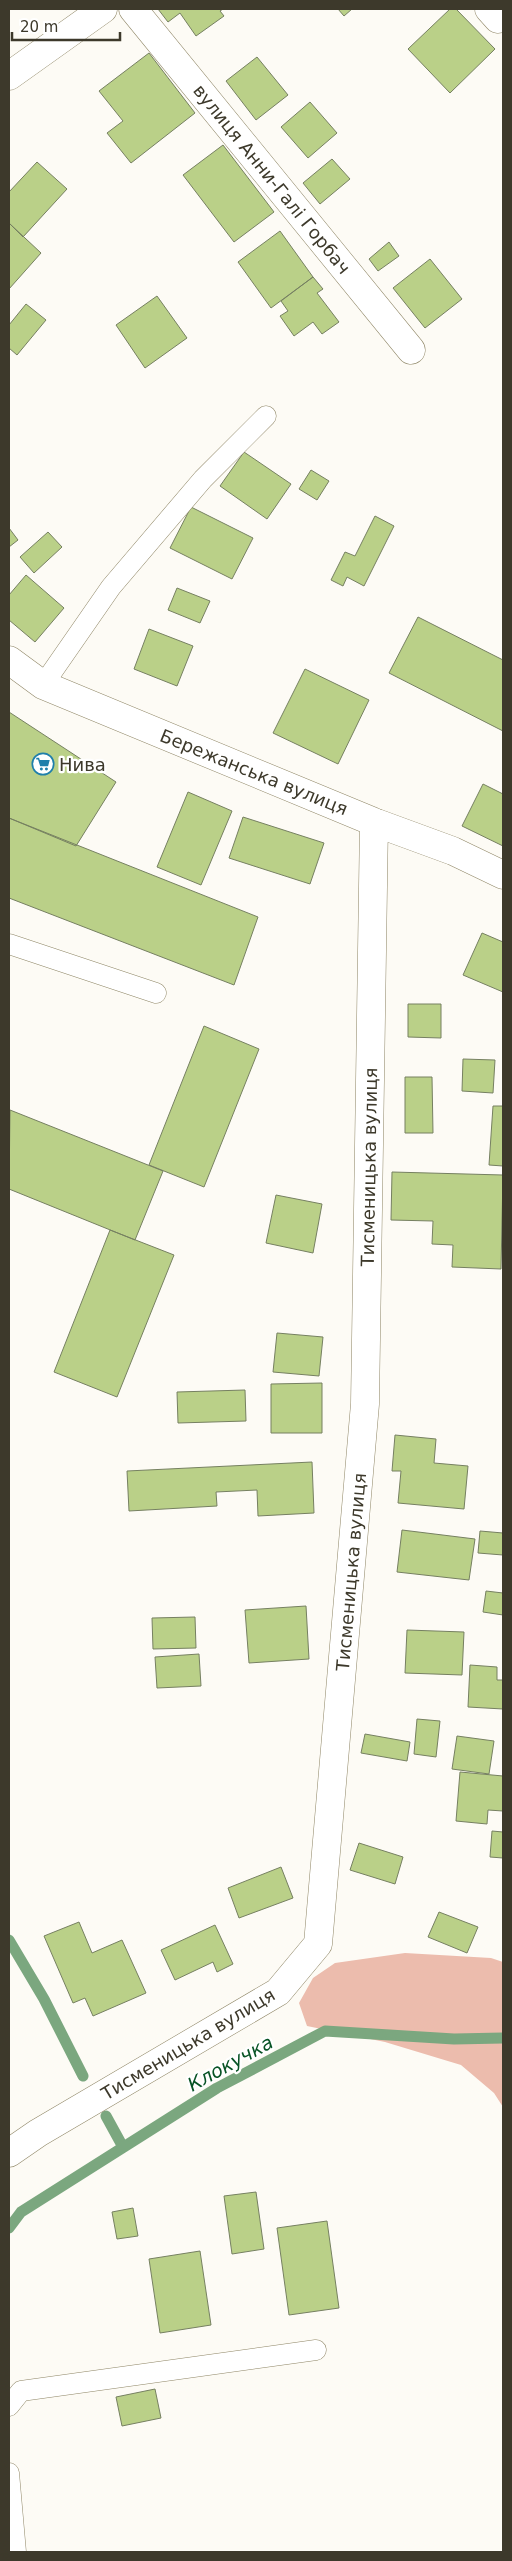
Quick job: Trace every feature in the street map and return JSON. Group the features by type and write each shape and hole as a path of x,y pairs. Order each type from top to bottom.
{"street":[{"path":"9,76 103,9"},
{"name":"вулиця Анни-Галі Горбач","path":"133,9 411,350"},
{"path":"489,9 498,20 503,16"},
{"name":"Бережанська вулиця","path":"9,660 42,685 374,822 453,851 503,876"},
{"name":"Тисменицька вулиця","path":"9,2153 38,2133 278,1992 318,1944 365,1404 374,822"}],"lane":[{"path":"42,685 111,587 203,479 266,416"},
{"path":"9,944 156,993"},
{"path":"9,2406 21,2391 316,2350"},
{"path":"9,2473 16,2552"}],"shaded area":[{"path":"405,1953 491,1958 503,1962 503,2107 494,2093 461,2065 385,2042 307,2026 299,2003 313,1978 335,1963"}],"building":[{"path":"158,9 223,9 220,11 224,16 196,36 180,13 168,22"},
{"path":"338,9 352,9 344,16"},
{"path":"450,9 456,9 495,49 450,93 408,49"},
{"path":"149,53 195,113 131,163 107,133 123,121 99,91"},
{"path":"257,57 288,95 256,120 226,81"},
{"path":"310,102 337,133 308,158 281,127"},
{"path":"223,145 274,212 234,242 183,175"},
{"path":"332,159 350,179 320,204 303,183"},
{"path":"37,162 67,189 23,237 9,223 9,192"},
{"path":"9,223 41,253 9,289"},
{"path":"280,231 313,277 271,308 238,262"},
{"path":"389,242 399,256 378,271 369,259"},
{"path":"430,259 462,299 425,328 393,288"},
{"path":"313,277 323,289 317,293 339,322 322,334 313,322 294,336 280,316 288,311 281,301"},
{"path":"157,296 187,338 145,368 116,325"},
{"path":"26,304 46,320 17,355 9,348 9,325"},
{"path":"244,452 291,484 267,519 220,486"},
{"path":"311,470 329,481 317,500 299,489"},
{"path":"191,507 253,538 232,579 170,548"},
{"path":"375,516 394,526 364,586 347,577 343,586 331,580 345,552 355,556"},
{"path":"9,528 18,540 9,547"},
{"path":"48,532 62,547 34,573 20,557"},
{"path":"26,575 64,608 35,642 9,620 9,595"},
{"path":"177,588 210,601 200,623 168,610"},
{"path":"418,617 503,660 503,731 389,673"},
{"path":"149,629 193,646 177,686 134,669"},
{"path":"305,669 369,700 338,764 273,733"},
{"path":"9,712 116,782 76,846 9,818"},
{"path":"483,784 503,794 503,846 462,826"},
{"path":"188,792 232,811 201,885 157,867"},
{"path":"243,817 324,843 310,884 229,858"},
{"path":"9,818 258,917 234,985 9,898"},
{"path":"482,933 503,942 503,992 463,975"},
{"path":"408,1004 441,1004 441,1038 408,1037"},
{"path":"204,1026 259,1049 204,1187 149,1165"},
{"path":"463,1059 495,1060 493,1093 462,1091"},
{"path":"405,1077 432,1077 433,1133 405,1133"},
{"path":"493,1106 503,1106 503,1166 489,1165"},
{"path":"10,1110 163,1171 135,1240 9,1189"},
{"path":"392,1172 503,1175 501,1269 452,1267 453,1245 432,1244 433,1221 391,1220"},
{"path":"276,1195 322,1204 313,1253 266,1243"},
{"path":"110,1230 174,1255 117,1397 54,1372"},
{"path":"277,1333 323,1337 319,1376 273,1372"},
{"path":"322,1383 322,1433 271,1433 271,1384"},
{"path":"245,1390 246,1421 178,1423 177,1392"},
{"path":"395,1435 436,1439 434,1463 468,1466 464,1509 398,1503 401,1471 392,1471"},
{"path":"312,1462 314,1513 258,1516 257,1490 216,1492 217,1506 129,1511 127,1471"},
{"path":"402,1530 475,1539 469,1580 397,1572"},
{"path":"480,1531 503,1533 503,1555 478,1553"},
{"path":"486,1591 503,1593 503,1615 483,1612"},
{"path":"306,1606 309,1659 249,1663 245,1610"},
{"path":"195,1617 196,1648 153,1649 152,1618"},
{"path":"407,1630 464,1632 462,1675 405,1673"},
{"path":"199,1654 201,1686 157,1688 155,1657"},
{"path":"470,1665 497,1667 497,1680 503,1680 503,1709 468,1707"},
{"path":"417,1719 440,1721 436,1757 414,1754"},
{"path":"365,1734 410,1742 407,1761 361,1753"},
{"path":"457,1736 494,1741 489,1774 452,1769"},
{"path":"460,1772 503,1776 503,1811 488,1810 487,1824 456,1821"},
{"path":"492,1831 503,1832 503,1858 490,1857"},
{"path":"359,1843 403,1857 395,1884 350,1870"},
{"path":"281,1867 293,1898 239,1918 228,1888"},
{"path":"439,1912 478,1927 467,1953 428,1937"},
{"path":"79,1922 92,1953 122,1940 146,1993 93,2016 85,1998 73,2003 44,1936"},
{"path":"215,1925 233,1964 217,1972 213,1962 175,1980 161,1950"},
{"path":"256,2192 264,2249 232,2254 224,2196"},
{"path":"133,2208 138,2236 117,2239 112,2212"},
{"path":"327,2221 339,2308 289,2315 277,2228"},
{"path":"200,2251 211,2325 160,2333 149,2259"},
{"path":"155,2389 161,2418 122,2426 116,2397"}],"waterway":[{"path":"9,1940 44,1999 83,2076"},
{"name":"Клокучка","path":"9,2228 21,2212 217,2088 325,2031 454,2039 503,2038"},
{"path":"106,2116 123,2147"}],"place":[{"name":"Нива","path":"43,764"}]}
